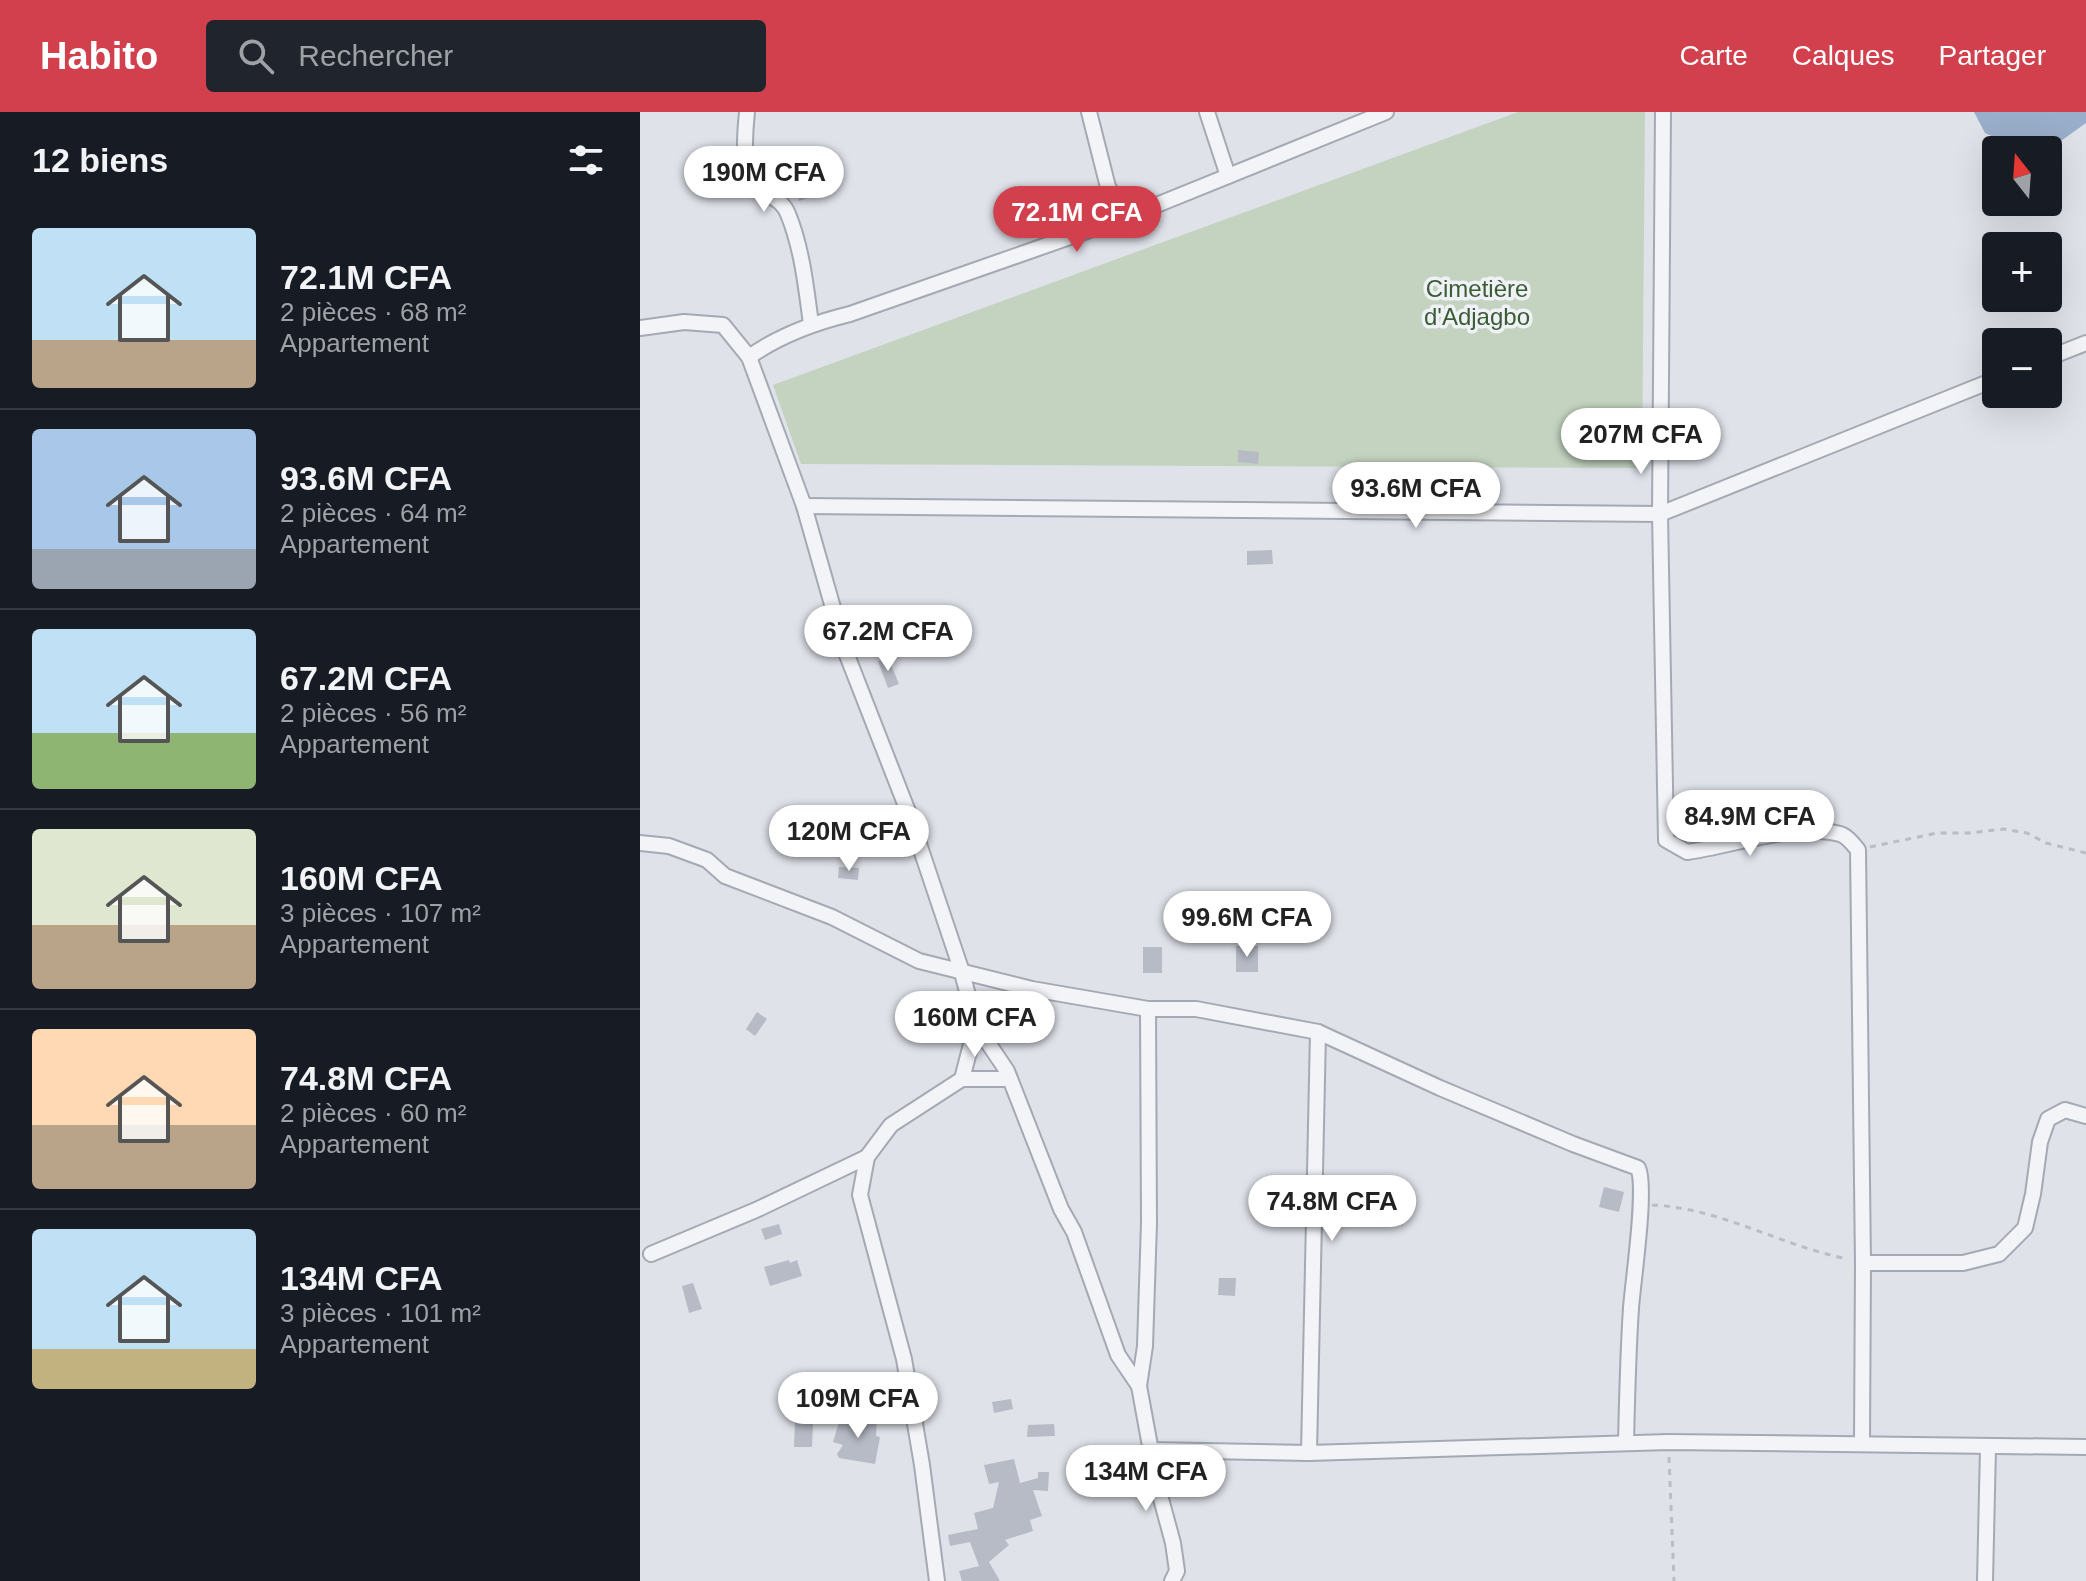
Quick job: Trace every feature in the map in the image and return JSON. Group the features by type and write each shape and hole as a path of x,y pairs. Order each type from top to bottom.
{"street":[{"path":"747,112 744,138 749,170 756,185 782,203 788,213 804,274 811,324"},
{"path":"1089,112 1108,187 1127,217"},
{"path":"1207,112 1228,176"},
{"path":"749,357 771,341 811,324 850,314 1127,217 1386,112"},
{"path":"1663,112 1660,514 1666,840 1687,852 1767,834 1821,832 1843,834 1858,850 1862,1443"},
{"path":"640,328 684,322 723,325 749,357 804,506 845,650 909,814 961,969 976,1025 1007,1071 1061,1209 1074,1232 1118,1355 1139,1386"},
{"path":"2062,352 2086,343"},
{"path":"804,506 1660,514 1982,385"},
{"path":"640,843 669,846 707,860 725,876 832,917 919,961 1032,989 1148,1009 1196,1009 1318,1032 1573,1144 1638,1168 1640,1204 1631,1308 1626,1443"},
{"path":"1148,1009 1149,1223 1145,1346 1139,1386 1150,1450 1173,1543 1177,1571 1172,1581"},
{"path":"962,1079 976,1025"},
{"path":"1309,1453 1318,1032"},
{"path":"937,1581 904,1359 860,1195 867,1157 891,1125 962,1079 1009,1079"},
{"path":"1863,1263 1963,1263 1999,1254 2025,1228 2040,1142 2048,1119 2065,1110 2086,1116"},
{"path":"651,1254 756,1210 867,1157"},
{"path":"1150,1450 1309,1453 1668,1442 2086,1447"},
{"path":"1985,1581 1988,1447"}],"path":[{"path":"1858,850 1937,833 2004,829 2027,833 2046,843 2086,853"},
{"path":"1640,1204 1680,1206 1705,1212 1822,1254 1863,1263"},
{"path":"1668,1442 1674,1581"}],"green space":[{"name":"Cimetière d'Adjagbo","path":"1518,112 1645,112 1642,468 801,464 773,385"}],"water":[{"path":"1974,112 2086,112 2086,123 2062,140 2062,136 1992,136 1985,133"}],"building":[{"path":"825,169 832,190 799,201 795,190 800,189 797,178"},
{"path":"1238,450 1259,452 1258,464 1238,462"},
{"path":"1272,550 1273,564 1247,565 1247,551"},
{"path":"888,657 899,684 888,688 878,661"},
{"path":"839,867 859,868 858,880 838,878"},
{"path":"1236,946 1258,946 1258,972 1236,972"},
{"path":"1143,947 1162,947 1162,973 1143,973"},
{"path":"757,1012 767,1019 755,1036 746,1029"},
{"path":"1604,1187 1624,1192 1619,1212 1599,1207"},
{"path":"779,1224 782,1234 765,1240 761,1229"},
{"path":"789,1260 790,1263 797,1260 802,1276 770,1286 764,1267"},
{"path":"1219,1278 1236,1278 1235,1296 1218,1295"},
{"path":"693,1283 702,1309 689,1313 682,1286"},
{"path":"1011,1399 1013,1409 994,1413 992,1402"},
{"path":"870,1401 888,1402 888,1414 869,1412"},
{"path":"840,1419 877,1419 876,1436 880,1437 875,1464 839,1458 837,1454 843,1445 833,1442"},
{"path":"795,1422 813,1423 812,1447 794,1447"},
{"path":"1054,1424 1055,1436 1027,1437 1028,1425"},
{"path":"1014,1459 1020,1483 1038,1478 1038,1472 1049,1472 1048,1491 1033,1490 1042,1516 1030,1520 1033,1531 1005,1540 1009,1545 989,1562 1000,1581 962,1581 959,1571 979,1566 970,1542 950,1546 948,1535 978,1529 974,1513 993,1508 999,1482 989,1484 984,1465"}]}
